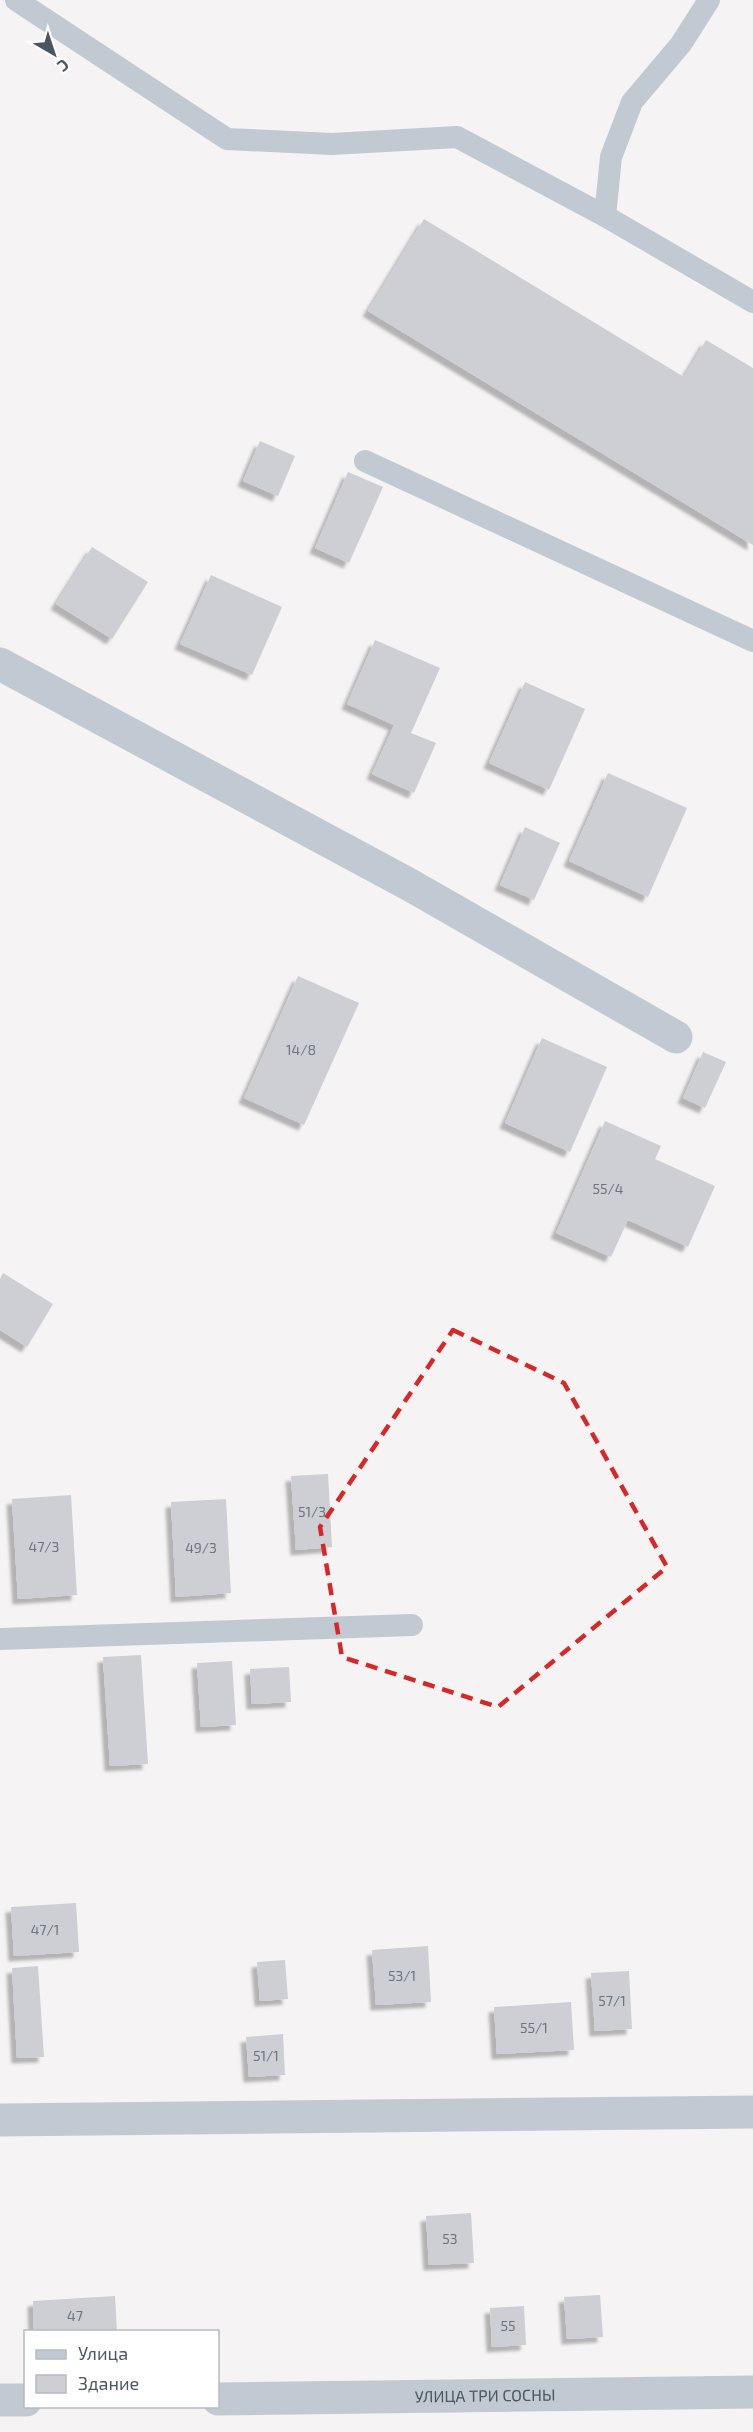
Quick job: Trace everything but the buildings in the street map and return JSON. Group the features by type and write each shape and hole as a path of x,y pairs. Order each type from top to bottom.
{"street":[{"path":"0,664 410,885 676,1037"},
{"path":"0,2120 753,2112"},
{"name":"УЛИЦА ТРИ СОСНЫ","path":"219,2399 753,2392"},
{"path":"0,2400 24,2400"}],"lane":[{"path":"16,0 227,139 332,144 457,137 605,216 753,302"},
{"path":"605,216 611,157 632,102 681,44 709,0"},
{"path":"365,460 753,641"},
{"path":"0,1639 412,1625"}],"highlighted area":[{"path":"453,1330 564,1383 667,1567 498,1707 342,1657 320,1527"}]}
